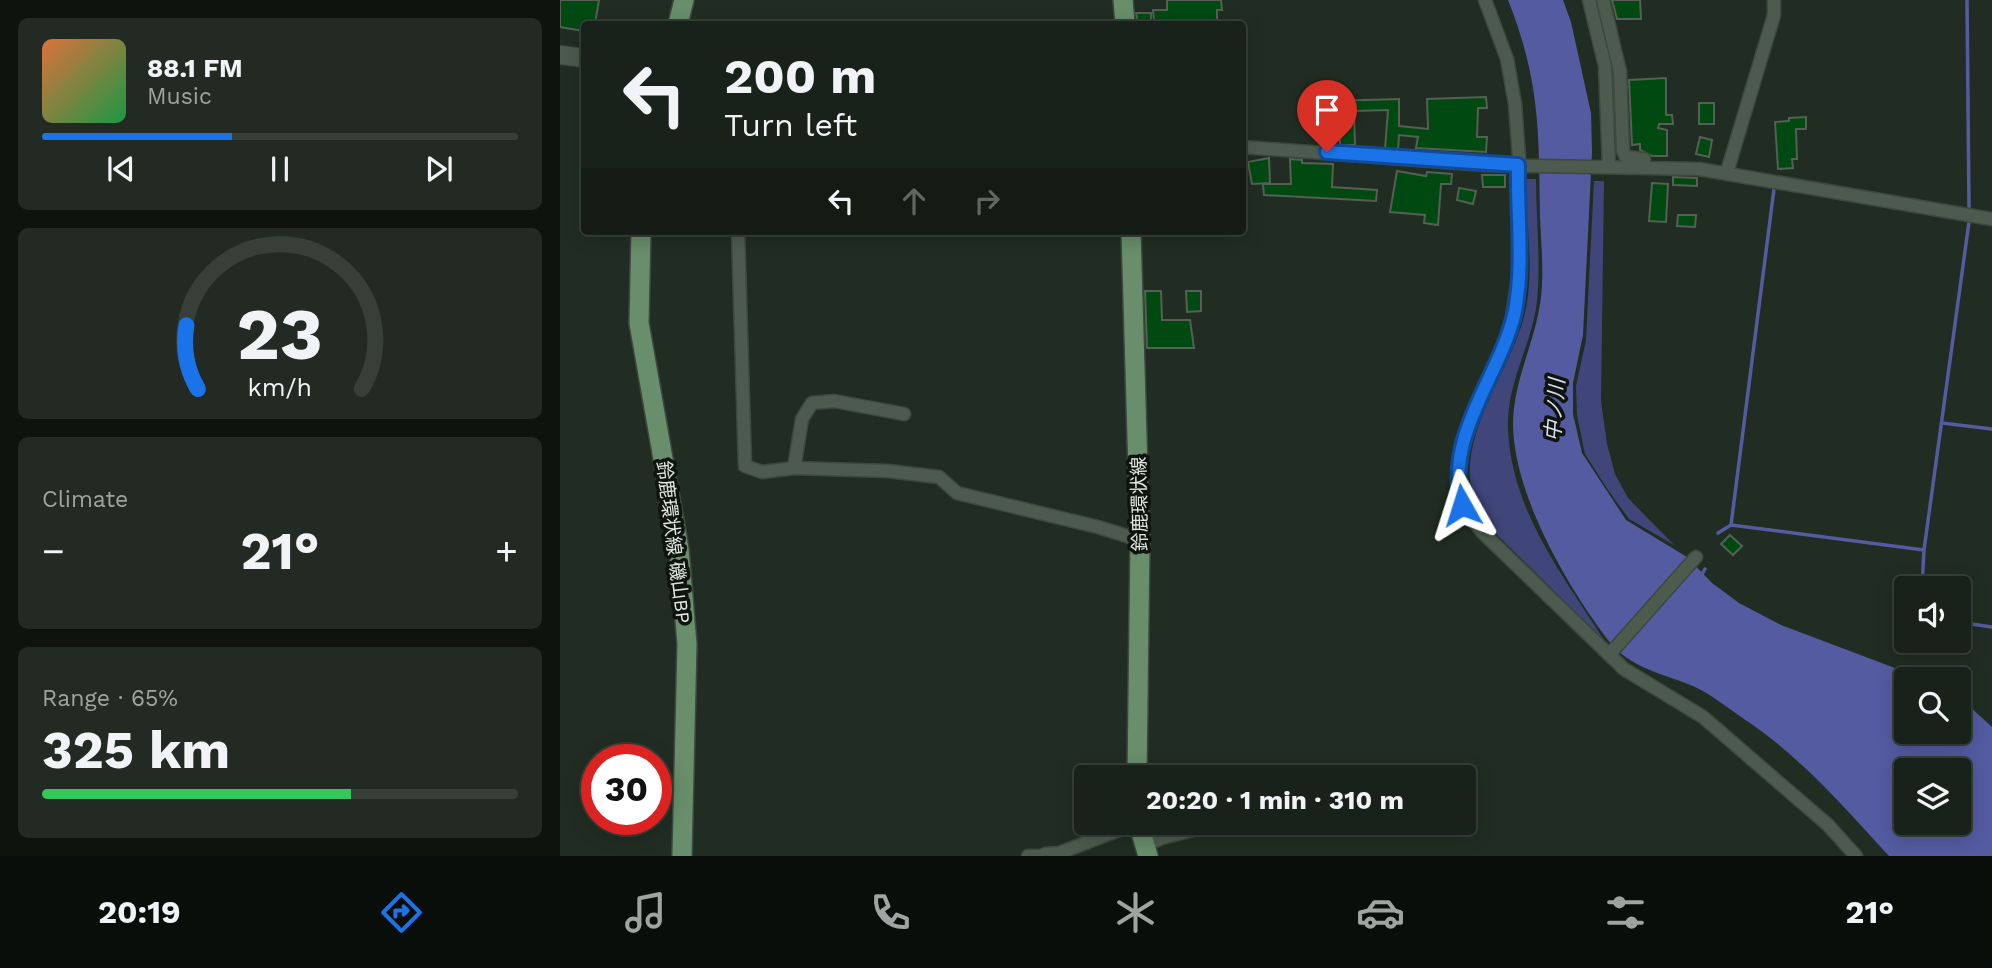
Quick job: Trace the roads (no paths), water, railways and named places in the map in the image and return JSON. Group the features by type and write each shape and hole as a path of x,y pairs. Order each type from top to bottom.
{"main road":[{"path":"679,21 684,0"},
{"path":"1123,0 1125,21"},
{"name":"鈴鹿環状線 磯山BP","path":"641,235 639,323 679,549 687,644 682,856"},
{"name":"鈴鹿環状線","path":"1130,235 1140,540 1137,765"}],"street":[{"path":"1485,0 1512,82 1520,162 1519,271 1516,307 1510,331 1464,440 1459,464 1459,491 1469,517 1609,655 1640,680 1688,705 1745,751 1828,825 1856,856"},
{"path":"1589,0 1603,60"},
{"path":"1597,0 1605,41 1603,60 1607,166"},
{"path":"1603,0 1620,72 1623,151 1626,157 1728,168 1992,219"},
{"path":"1728,168 1774,15 1774,0"},
{"path":"560,55 581,58"},
{"path":"1246,147 1402,160 1728,168"},
{"path":"737,235 745,466 762,472 793,468 888,471 939,477 957,493 1140,540"},
{"path":"793,468 802,419 812,403 834,401 904,414"},
{"path":"1609,655 1696,557"},
{"path":"1028,856 1059,853 1106,835"},
{"path":"1146,851 1162,838 1174,835"}],"water":[{"name":"中ノ川","path":"1508,0 1563,0 1571,22 1591,113 1592,152 1583,335 1573,383 1573,414 1582,453 1626,520 1687,557 1712,583 1739,603 1781,625 1894,668 1894,744 1971,744 1971,708 1992,727 1992,856 1889,856 1821,783 1784,749 1701,690 1648,670 1617,650 1592,618 1560,567 1522,481 1513,425 1517,392 1538,313 1542,277 1538,133 1526,56"}],"waterway":[{"path":"1967,0 1969,207"},
{"path":"1731,525 1774,189"},
{"path":"1718,533 1731,525 1924,550 1969,222"},
{"path":"1942,423 1992,429"},
{"path":"1923,576 1924,550"},
{"path":"1701,576 1705,569"},
{"path":"1971,624 1992,627"}]}
